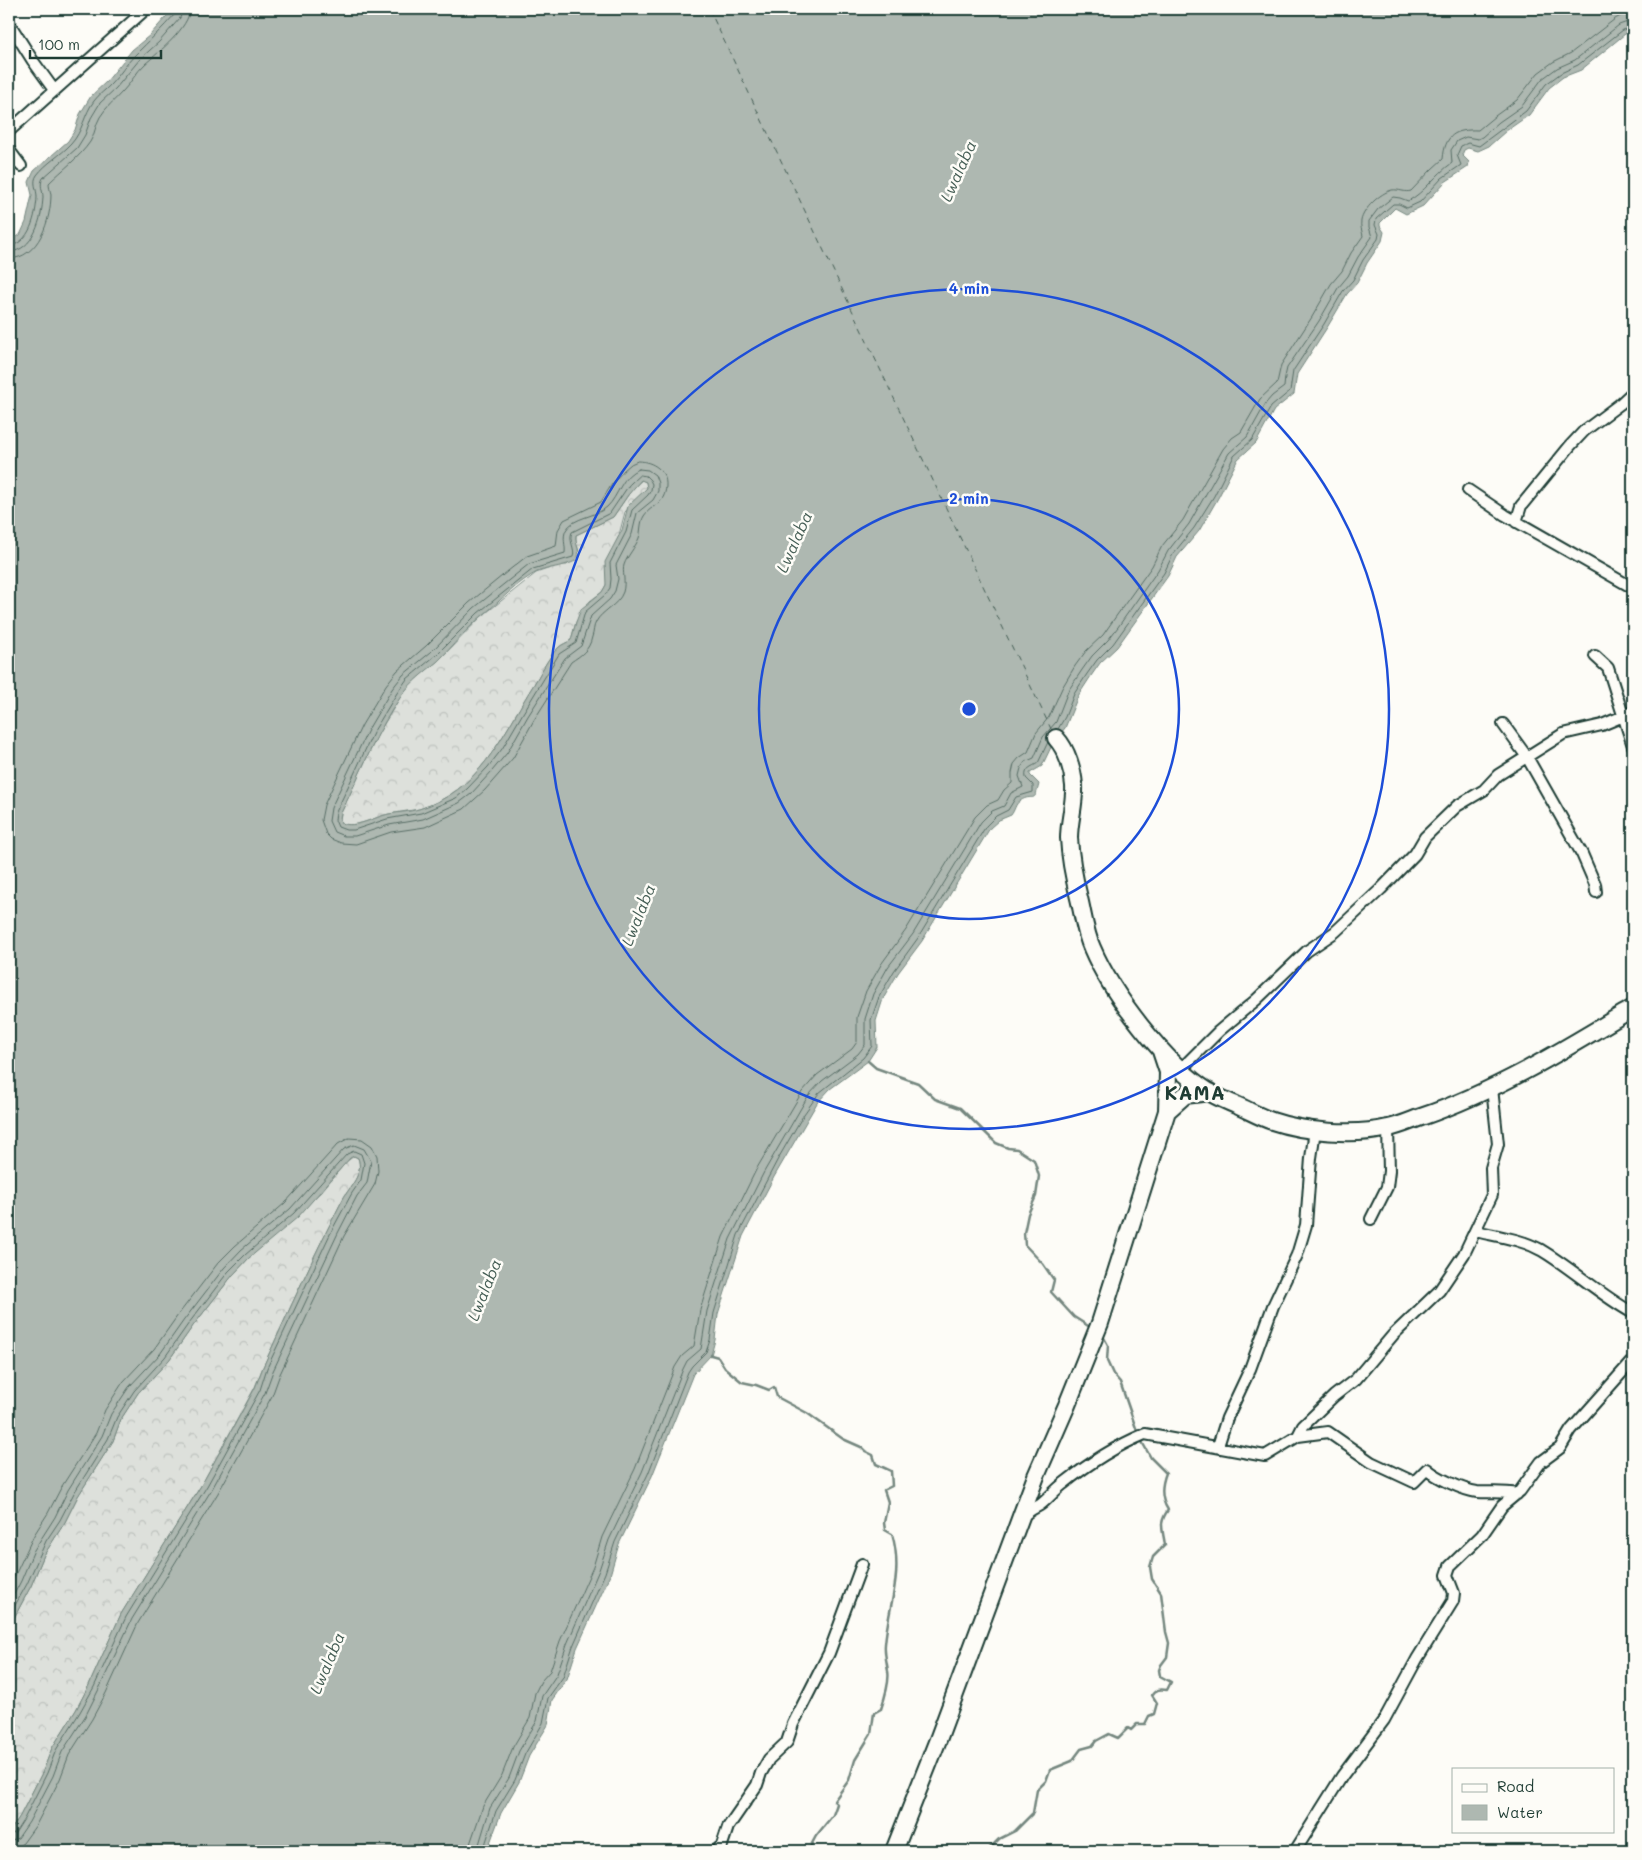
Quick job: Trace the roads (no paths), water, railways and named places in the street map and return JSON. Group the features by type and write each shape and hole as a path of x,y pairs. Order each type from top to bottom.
{"main road":[{"path":"1056,738 1063,745 1066,752 1074,787 1069,840 1073,872 1090,946 1105,976 1124,1004 1159,1047 1181,1070 1210,1092 1272,1121 1315,1130 1342,1132 1388,1128 1456,1105 1492,1088 1581,1040 1633,1008"},
{"path":"894,1851 1036,1476 1068,1405 1097,1329 1167,1111 1168,1072 1159,1047"},
{"path":"1167,1111 1185,1095 1210,1092"}],"street":[{"path":"9,131 146,9"},
{"path":"9,23 54,90"},
{"path":"9,150 21,166"},
{"path":"1516,522 1520,506 1584,430 1620,404 1633,392"},
{"path":"1468,490 1516,522 1633,588"},
{"path":"1595,656 1608,668 1633,746"},
{"path":"1181,1070 1219,1031 1256,1000 1307,951 1335,932 1381,889 1415,854 1425,837 1455,807 1484,790 1498,775 1565,733 1602,725 1633,712"},
{"path":"1503,724 1527,757 1582,854 1595,884 1596,892"},
{"path":"1298,1436 1304,1426 1334,1396 1356,1379 1393,1335 1439,1290 1464,1254 1492,1195 1491,1168 1498,1144 1492,1088"},
{"path":"1371,1219 1387,1187 1388,1128"},
{"path":"1218,1446 1224,1426 1250,1369 1273,1306 1295,1260 1306,1225 1315,1130"},
{"path":"1475,1231 1516,1240 1541,1250 1597,1291 1633,1313"},
{"path":"1295,1851 1342,1776 1384,1720 1417,1659 1453,1601 1454,1593 1447,1575 1450,1566 1482,1535 1502,1506 1517,1494 1541,1462 1560,1448 1571,1430 1633,1360"},
{"path":"1022,1517 1096,1461 1130,1440 1145,1434 1265,1456 1298,1436 1328,1432 1371,1462 1414,1482 1427,1468 1435,1476 1474,1491 1504,1491 1517,1494"},
{"path":"716,1851 721,1846 728,1827 757,1786 761,1773 769,1759 786,1744 793,1724 829,1653 862,1564"}],"water":[{"name":"Lwalaba","path":"173,9 1633,9 1633,30 1625,34 1581,70 1563,77 1549,88 1529,115 1489,146 1478,151 1468,148 1464,150 1462,155 1469,162 1468,167 1445,182 1423,206 1406,214 1395,208 1380,223 1384,232 1382,241 1367,263 1357,283 1347,294 1297,374 1294,394 1274,410 1256,443 1238,459 1199,531 1177,557 1168,576 1117,647 1100,663 1078,696 1065,728 1053,743 1042,766 1030,773 1039,784 1036,795 1020,801 1011,815 999,820 990,828 922,941 898,973 883,999 876,1021 877,1047 868,1061 830,1089 817,1103 774,1177 743,1236 718,1314 711,1355 693,1374 652,1476 619,1544 610,1575 577,1648 567,1679 552,1700 548,1725 529,1756 519,1782 501,1813 487,1851 9,1851 9,1833 43,1771 52,1748 89,1685 121,1614 202,1484 255,1388 312,1262 343,1199 358,1175 359,1169 358,1158 354,1156 350,1158 298,1217 249,1258 232,1276 169,1360 138,1393 121,1419 113,1441 44,1555 31,1586 9,1627 9,241 20,235 26,222 32,195 29,182 34,171 68,141 75,130 80,114 91,96 107,81 132,50 150,35","holes":["641,480 646,482 647,488 628,506 622,530 605,562 606,585 602,592 581,609 571,640 554,652 498,744 473,776 458,790 440,801 419,809 389,814 359,824 341,823 341,813 384,723 410,685 438,661 477,620 523,581 537,572 574,562 579,554 576,535 613,517"]}],"waterway":[{"path":"868,1061 876,1068 918,1083 935,1099 960,1108 996,1143 1008,1148 1017,1149 1034,1160 1039,1176 1036,1196 1028,1214 1024,1233 1025,1245 1043,1264 1054,1280 1051,1292 1074,1317 1093,1329"},
{"path":"1102,1334 1108,1345 1107,1361 1113,1374 1120,1382 1138,1434"},
{"path":"711,1355 718,1357 725,1368 742,1382 769,1390 774,1387 777,1397 807,1413 843,1439 861,1447 873,1455 876,1464 891,1471 892,1486 884,1490 888,1502 884,1523 885,1530 892,1534 895,1549 896,1576 885,1644 888,1675 886,1690 881,1709 874,1713 871,1734 855,1760 849,1780 834,1801 837,1804 833,1815 816,1836 808,1851"},
{"path":"987,1851 999,1839 1015,1831 1033,1813 1037,1790 1046,1781 1050,1770 1072,1761 1081,1749 1092,1746 1096,1741 1109,1734 1118,1738 1128,1728 1131,1730 1137,1724 1145,1724 1149,1716 1154,1714 1157,1703 1152,1695 1158,1690 1167,1690 1171,1682 1160,1676 1159,1670 1167,1657 1169,1643 1161,1593 1152,1579 1150,1567 1153,1557 1165,1545 1162,1523 1168,1510 1162,1492 1166,1473 1151,1458 1141,1440"}],"district":[{"name":"KAMA","path":"1195,1093"}]}
